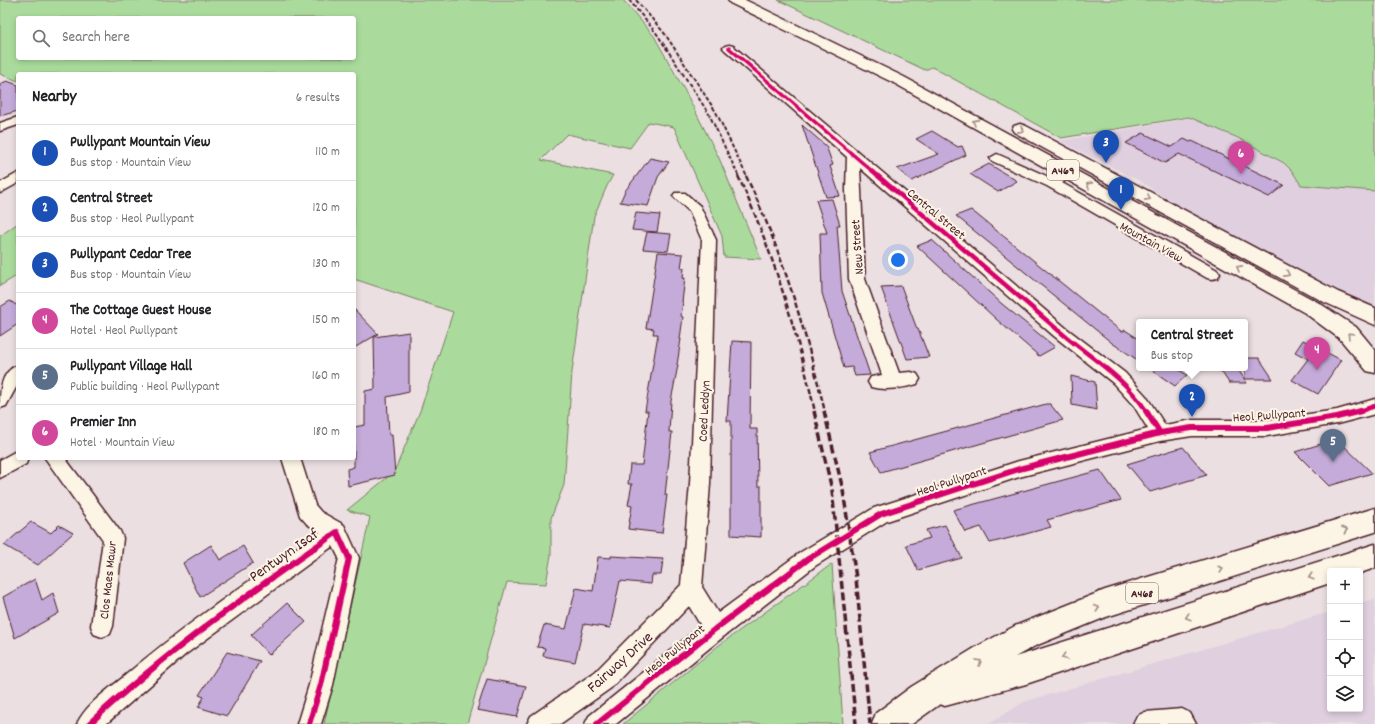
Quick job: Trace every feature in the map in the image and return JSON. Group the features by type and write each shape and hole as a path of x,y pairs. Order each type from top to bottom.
{"main road":[{"name":"A469","path":"734,0 899,80 1326,316 1354,338 1375,365"},
{"name":"A469","path":"761,0 900,66 1331,298 1375,317"},
{"name":"A468","path":"887,724 922,698 988,656 1025,636 1105,604 1375,520"},
{"name":"A468","path":"922,698 1026,669 1375,556"}],"street":[{"name":"Central Street","path":"729,48 1060,332 1119,378 1132,390 1160,433"},
{"path":"0,126 16,122"},
{"name":"New Street","path":"854,155 852,189 857,279 885,382 910,379"},
{"name":"Mountain View","path":"996,158 1052,183 1212,274"},
{"path":"1052,183 1068,173"},
{"path":"0,189 16,178"},
{"name":"Coed Leddyn","path":"680,196 695,209 709,240 700,484 691,589"},
{"path":"0,401 9,383 16,374"},
{"name":"Heol Pwllypant","path":"597,724 715,629 808,559 881,514 1019,469 1160,433 1192,428 1267,428 1354,414 1375,406"},
{"name":"Heol Pwllypant","path":"1354,414 1375,416"},
{"path":"0,469 16,460"},
{"name":"Clos Maes Mawr","path":"55,460 113,538 102,626"},
{"path":"292,460 307,510 314,518 337,532"},
{"name":"Pentwyn Isaf","path":"89,724 158,661 199,629 337,532 349,558 321,685 309,724"},
{"path":"691,589 715,629"},
{"name":"Fairway Drive","path":"539,724 603,680 691,589"},
{"path":"1145,724 1182,721 1184,724"}],"shaded area":[{"path":"1190,118 1211,125 1283,163 1292,171 1301,185 1375,191 1375,307 1330,289 1180,208 1142,182 1060,141"},
{"path":"1375,599 1375,724 989,724 1024,702 1327,613 1327,712 1363,712 1363,602"}],"green space":[{"path":"0,0 623,0 654,36 685,91 719,158 761,259 724,257 722,236 674,127 649,122 630,148 567,134 541,160 613,175 594,216 572,372 564,485 551,518 551,555 546,584 507,582 467,724 324,724 370,517 347,510 394,472 420,411 453,312 356,280 356,72 16,72 16,80 0,74"},
{"path":"778,0 1375,0 1375,191 1301,185 1292,171 1284,163 1238,138 1189,117 1061,138 932,67 925,70"},
{"path":"16,224 16,276 0,286 0,236"},
{"path":"832,564 843,724 623,724 718,646"}],"building":[{"path":"7,81 16,84 16,112 0,116 0,84"},
{"path":"802,125 826,146 833,165 830,166 840,196 826,197"},
{"path":"932,131 958,147 962,146 966,155 912,181 897,169 939,154 916,139"},
{"path":"1143,133 1172,147 1184,139 1190,142 1192,141 1284,185 1269,197 1179,154 1165,163 1126,143"},
{"path":"650,158 669,162 658,177 648,206 620,202 625,191"},
{"path":"989,164 1017,181 998,192 970,174"},
{"path":"832,199 840,225 837,225 842,291 870,375 855,376 852,367 844,368 822,293 820,233 827,233 816,200"},
{"path":"971,210 1122,332 1125,330 1136,337 1136,359 1112,343 956,216"},
{"path":"636,213 660,215 657,232 632,230"},
{"path":"647,232 671,234 668,251 643,249"},
{"path":"932,240 1002,304 1055,347 1039,356 996,319 917,246"},
{"path":"658,252 683,254 681,268 684,268 683,278 685,278 681,316 683,317 681,339 671,401 669,432 672,432 665,495 667,495 662,533 628,529 632,506 628,505 632,484 628,484 630,465 642,465 648,411 645,411 658,334 653,334 654,329 646,328"},
{"path":"901,286 929,357 907,359 881,287"},
{"path":"10,301 16,305 16,325 0,336 0,307"},
{"path":"356,311 378,334 356,347"},
{"path":"409,332 409,392 387,397 389,435 392,435 395,475 348,486 347,469 354,467 354,460 356,460 356,427 365,425 365,391 375,389 374,337"},
{"path":"1303,340 1341,360 1318,394 1292,380 1308,359 1295,352"},
{"path":"732,341 751,342 750,429 757,429 758,486 761,486 761,537 731,535 731,421 727,421"},
{"path":"1248,358 1259,358 1273,379 1245,379 1245,371 1248,371"},
{"path":"1153,371 1181,371 1187,375 1175,386"},
{"path":"1221,371 1239,371 1247,383 1229,383"},
{"path":"1071,376 1095,382 1097,410 1072,405"},
{"path":"1050,404 1063,420 881,472 870,452"},
{"path":"1337,439 1372,473 1329,486 1295,452"},
{"path":"1183,447 1207,475 1150,492 1127,464"},
{"path":"1100,470 1121,500 1047,520 1051,527 1022,535 990,543 981,527 965,532 953,510"},
{"path":"31,522 51,533 59,525 73,533 38,565 4,545"},
{"path":"945,525 962,558 918,570 906,545 930,538 926,530"},
{"path":"211,545 220,560 243,546 253,563 200,597 183,563"},
{"path":"611,556 663,559 661,575 652,575 651,584 620,581 610,628 584,624 575,662 543,656 545,648 537,647 544,625 566,629 576,588 593,591 598,557 611,558"},
{"path":"35,579 42,600 53,593 59,613 15,638 3,597"},
{"path":"287,603 306,622 269,655 251,635"},
{"path":"227,652 260,661 227,716 198,707 204,697 199,695"},
{"path":"487,679 526,686 517,717 477,710"}],"railway":[{"path":"629,0 657,34 709,114 739,177"},
{"path":"636,0 665,34 716,112 747,177"},
{"path":"738,176 751,204 783,292 815,412"},
{"path":"746,176 771,233 792,292 810,352 825,412"},
{"path":"814,411 832,490 856,724"},
{"path":"824,411 843,490 856,578 870,724"}],"cycle path":[{"path":"729,48 1060,332 1119,378 1140,401 1160,433"},
{"path":"597,724 715,629 808,559 881,514 1019,469 1160,433 1192,428 1267,428 1337,417 1369,409 1375,406"},
{"path":"89,724 147,671 209,623 337,532 349,558 321,685 309,724"}],"place":[{"name":"Pwllypant Cedar Tree","path":"1106,163"},
{"name":"Premier Inn","path":"1241,174"},
{"name":"Pwllypant Mountain View","path":"1121,210"},
{"name":"The Cottage Guest House","path":"1317,370"},
{"name":"Central Street","path":"1192,417"},
{"name":"Pwllypant Village Hall","path":"1333,462"}]}
